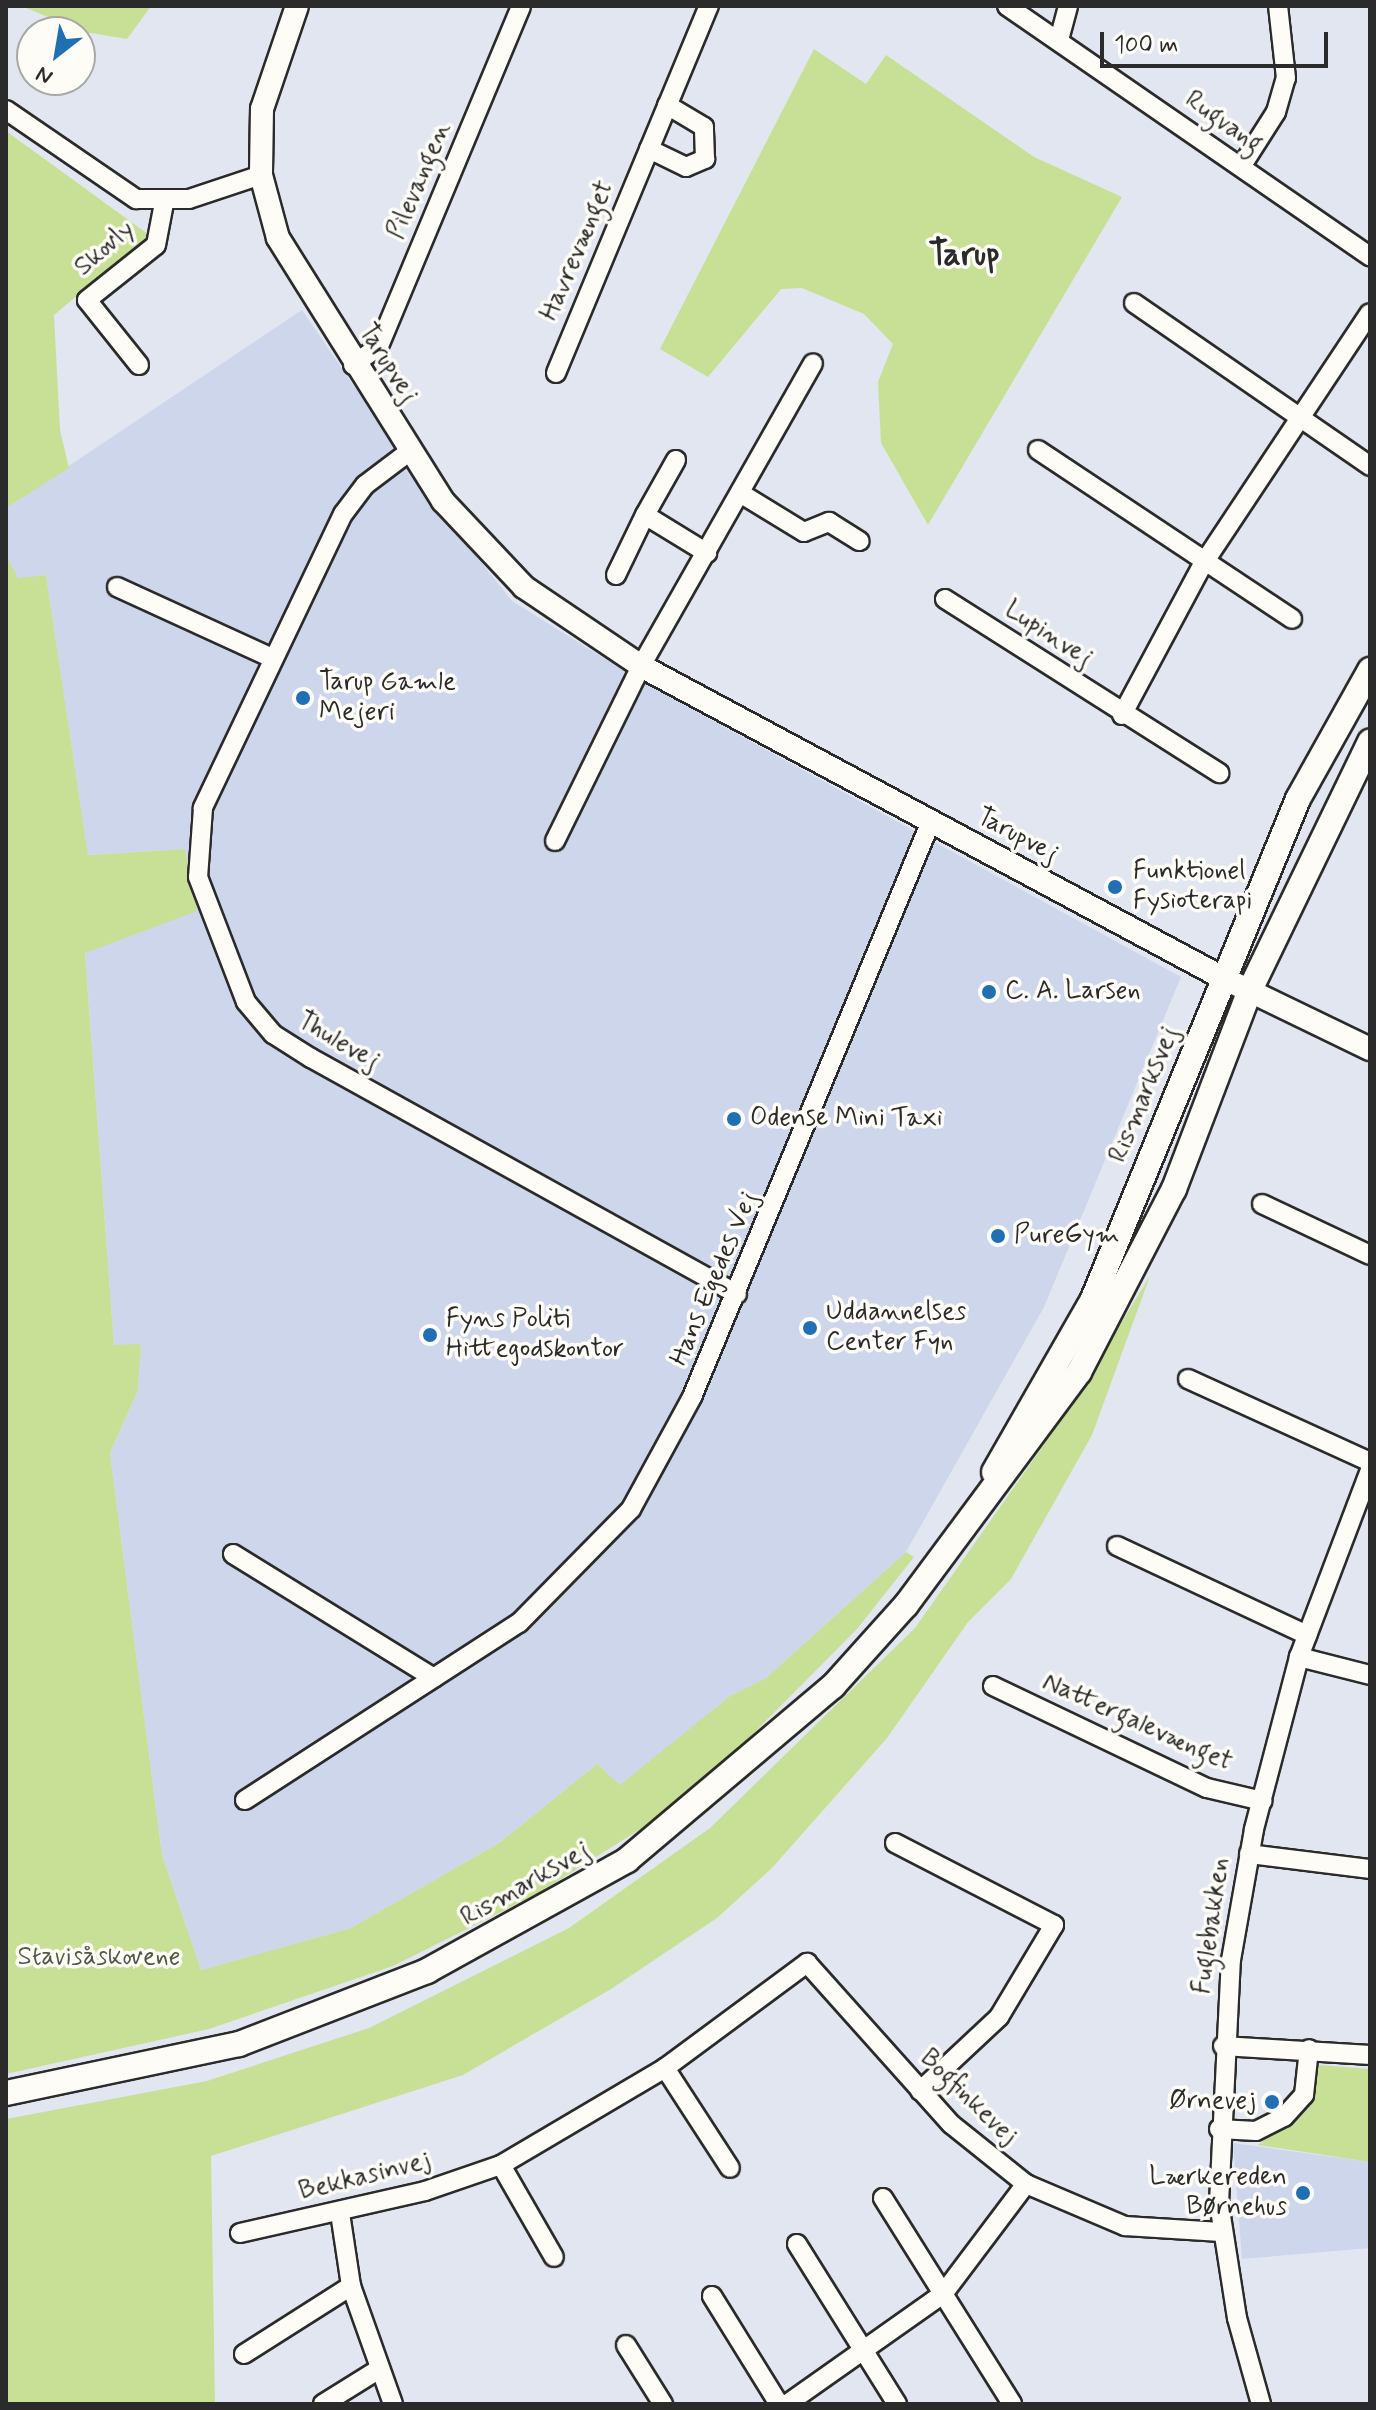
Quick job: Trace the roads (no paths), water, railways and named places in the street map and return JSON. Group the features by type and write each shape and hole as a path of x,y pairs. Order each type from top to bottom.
{"main road":[{"name":"Rismarksvej","path":"959,1533 1093,1299 1298,799 1370,670"},
{"name":"Rismarksvej","path":"6,2093 239,2044 427,1971 539,1914 714,1793 833,1686 959,1533 1079,1372 1174,1189 1250,990 1370,742"}],"street":[{"name":"Tarupvej","path":"297,6 262,109 261,175 278,238 353,365 443,501 524,587 641,666 1223,978 1370,1049"},
{"name":"Pilevangen","path":"353,365 379,346 521,6"},
{"name":"Havrevænget","path":"556,373 709,6"},
{"name":"Rugvang","path":"1007,6 1370,256"},
{"path":"1059,40 1068,6"},
{"path":"1241,167 1276,112 1286,78 1278,6"},
{"path":"649,149 686,167 705,159 704,127 667,105"},
{"path":"6,110 116,188 164,203 261,175"},
{"name":"Skovly","path":"139,365 87,300 156,245 164,203"},
{"path":"1134,303 1370,466"},
{"path":"1122,715 1203,564 1370,313"},
{"path":"555,841 641,666 813,363"},
{"path":"1038,450 1203,564 1292,619"},
{"name":"Thulevej","path":"410,451 365,485 343,514 203,808 198,839 198,877 246,1002 273,1034 311,1058 737,1294"},
{"path":"616,575 676,460"},
{"path":"740,493 804,532 829,522 859,541"},
{"path":"645,515 707,553"},
{"path":"117,587 272,658"},
{"name":"Lupinvej","path":"945,599 1122,715 1219,773"},
{"name":"Hans Egedes Vej","path":"245,1800 519,1623 631,1509 672,1444 737,1294 931,821"},
{"path":"1262,1204 1370,1255"},
{"path":"1188,1379 1370,1462"},
{"name":"Fuglebakken","path":"1261,2404 1221,2232 1219,2129 1223,2046 1249,1854 1262,1801 1299,1657 1370,1470"},
{"path":"1117,1546 1307,1635"},
{"path":"233,1554 434,1678"},
{"path":"1299,1657 1370,1675"},
{"name":"Nattergalevænget","path":"993,1686 1207,1788 1262,1801"},
{"path":"895,1843 1054,1925 999,2017 920,2091"},
{"path":"1249,1854 1370,1869"},
{"name":"Bogfinkevej","path":"807,1963 920,2091 987,2159 1026,2184 1125,2226 1221,2232"},
{"name":"Bekkasinvej","path":"240,2233 340,2213 501,2165 665,2068 807,1963"},
{"path":"1223,2046 1370,2055"},
{"path":"1219,2129 1256,2131 1284,2117 1304,2095 1309,2049"},
{"path":"665,2068 730,2168"},
{"path":"501,2165 554,2257"},
{"path":"787,2404 943,2294 990,2241 1026,2184"},
{"path":"883,2198 1012,2404"},
{"path":"340,2213 351,2286 376,2371 393,2404"},
{"path":"797,2244 897,2404"},
{"path":"244,2354 351,2286"},
{"path":"712,2296 779,2404"},
{"path":"626,2345 663,2404"},
{"path":"323,2404 376,2371"}],"place":[{"name":"Tarup Gamle Mejeri","path":"303,698"},
{"name":"Funktionel Fysioterapi","path":"1115,887"},
{"name":"C. A. Larsen","path":"989,992"},
{"name":"Odense Mini Taxi","path":"734,1119"},
{"name":"PureGym","path":"998,1236"},
{"name":"Uddannelses Center Fyn","path":"810,1328"},
{"name":"Fyns Politi Hittegodskontor","path":"430,1335"},
{"name":"Ørnevej","path":"1272,2102"},
{"name":"Lærkereden Børnehus","path":"1303,2193"}],"district":[{"name":"Tarup","path":"964,255"}],"park label":[{"name":"Stavisåskovene","path":"99,1958"}]}
